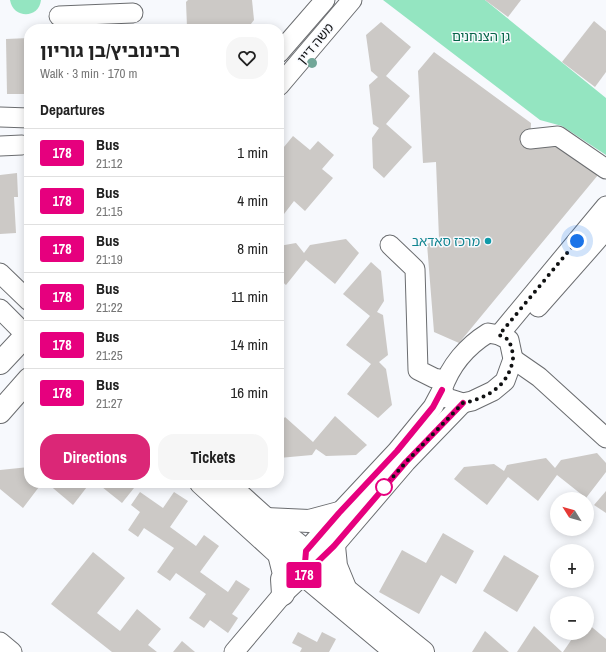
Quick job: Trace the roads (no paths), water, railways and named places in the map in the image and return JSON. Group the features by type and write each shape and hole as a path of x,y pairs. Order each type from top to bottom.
{"main road":[{"path":"0,363 24,339"},
{"path":"13,400 24,386"},
{"path":"206,488 279,554 309,563 346,590 423,652"},
{"path":"232,488 266,519 396,652"},
{"path":"266,519 309,522 339,513"},
{"path":"334,546 336,566 346,590"},
{"path":"279,554 284,574 282,579 283,594"}],"street":[{"name":"משה דיין","path":"284,80 352,0"},
{"name":"משה דיין","path":"284,47 319,4"},
{"path":"59,16 133,14"},
{"path":"0,117 24,118"},
{"path":"530,139 558,136 606,169"},
{"path":"0,146 22,145"},
{"path":"504,337 606,206"},
{"path":"504,337 606,230"},
{"path":"390,245 415,269 435,385 447,398 463,403 472,401 494,391 505,381 513,359"},
{"path":"0,273 24,296"},
{"path":"0,309 24,331"},
{"path":"234,652 309,563 339,513 397,451 435,385 451,370 475,341 488,333 504,337"},
{"path":"504,337 513,359 539,377 606,438"},
{"path":"505,381 539,377"},
{"path":"309,563 334,546 406,462 463,403"},
{"path":"0,642 12,652"}],"place":[{"name":"מרכז סאדאב","path":"488,241"}],"park label":[{"name":"גן הצנחנים","path":"481,36"}]}
